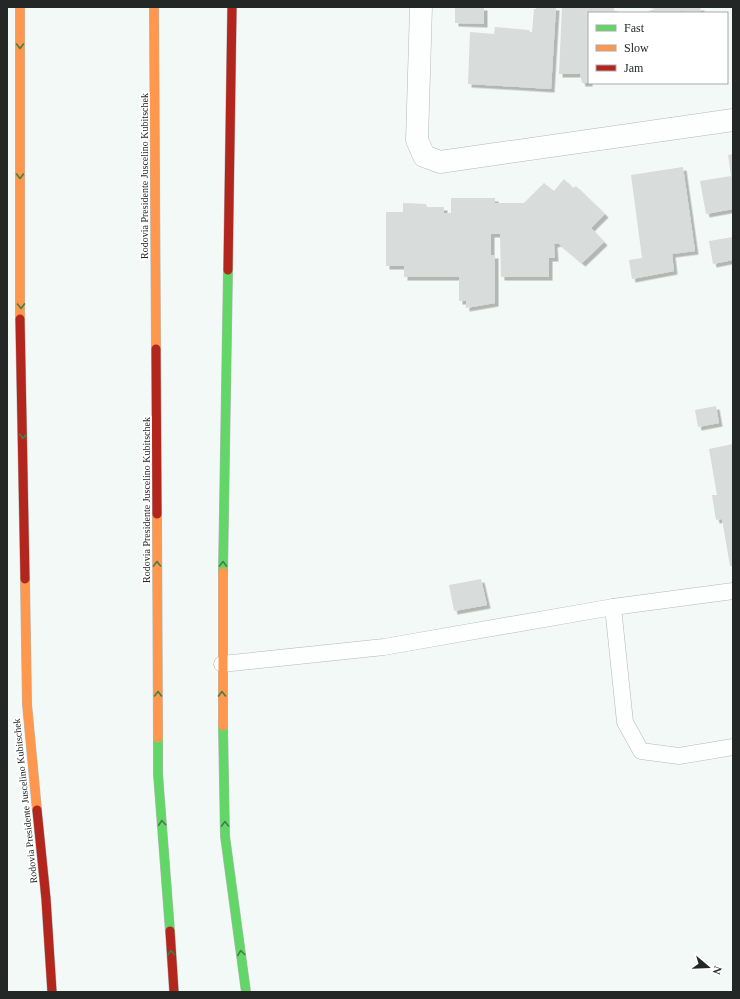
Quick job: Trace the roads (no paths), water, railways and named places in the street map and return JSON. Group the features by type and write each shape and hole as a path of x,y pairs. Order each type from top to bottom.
{"main road":[{"name":"Rodovia Presidente Juscelino Kubitschek","path":"20,7 20,300 27,704 46,899 52,992"},
{"name":"Rodovia Presidente Juscelino Kubitschek","path":"154,7 158,774 174,992"},
{"path":"232,7 222,664 225,836 246,992"}],"street":[{"path":"421,7 417,140 424,156 440,162 733,120"}],"lane":[{"path":"222,664 384,647 613,607 733,591"},
{"path":"613,607 625,722 641,751 679,756 733,748"}]}
